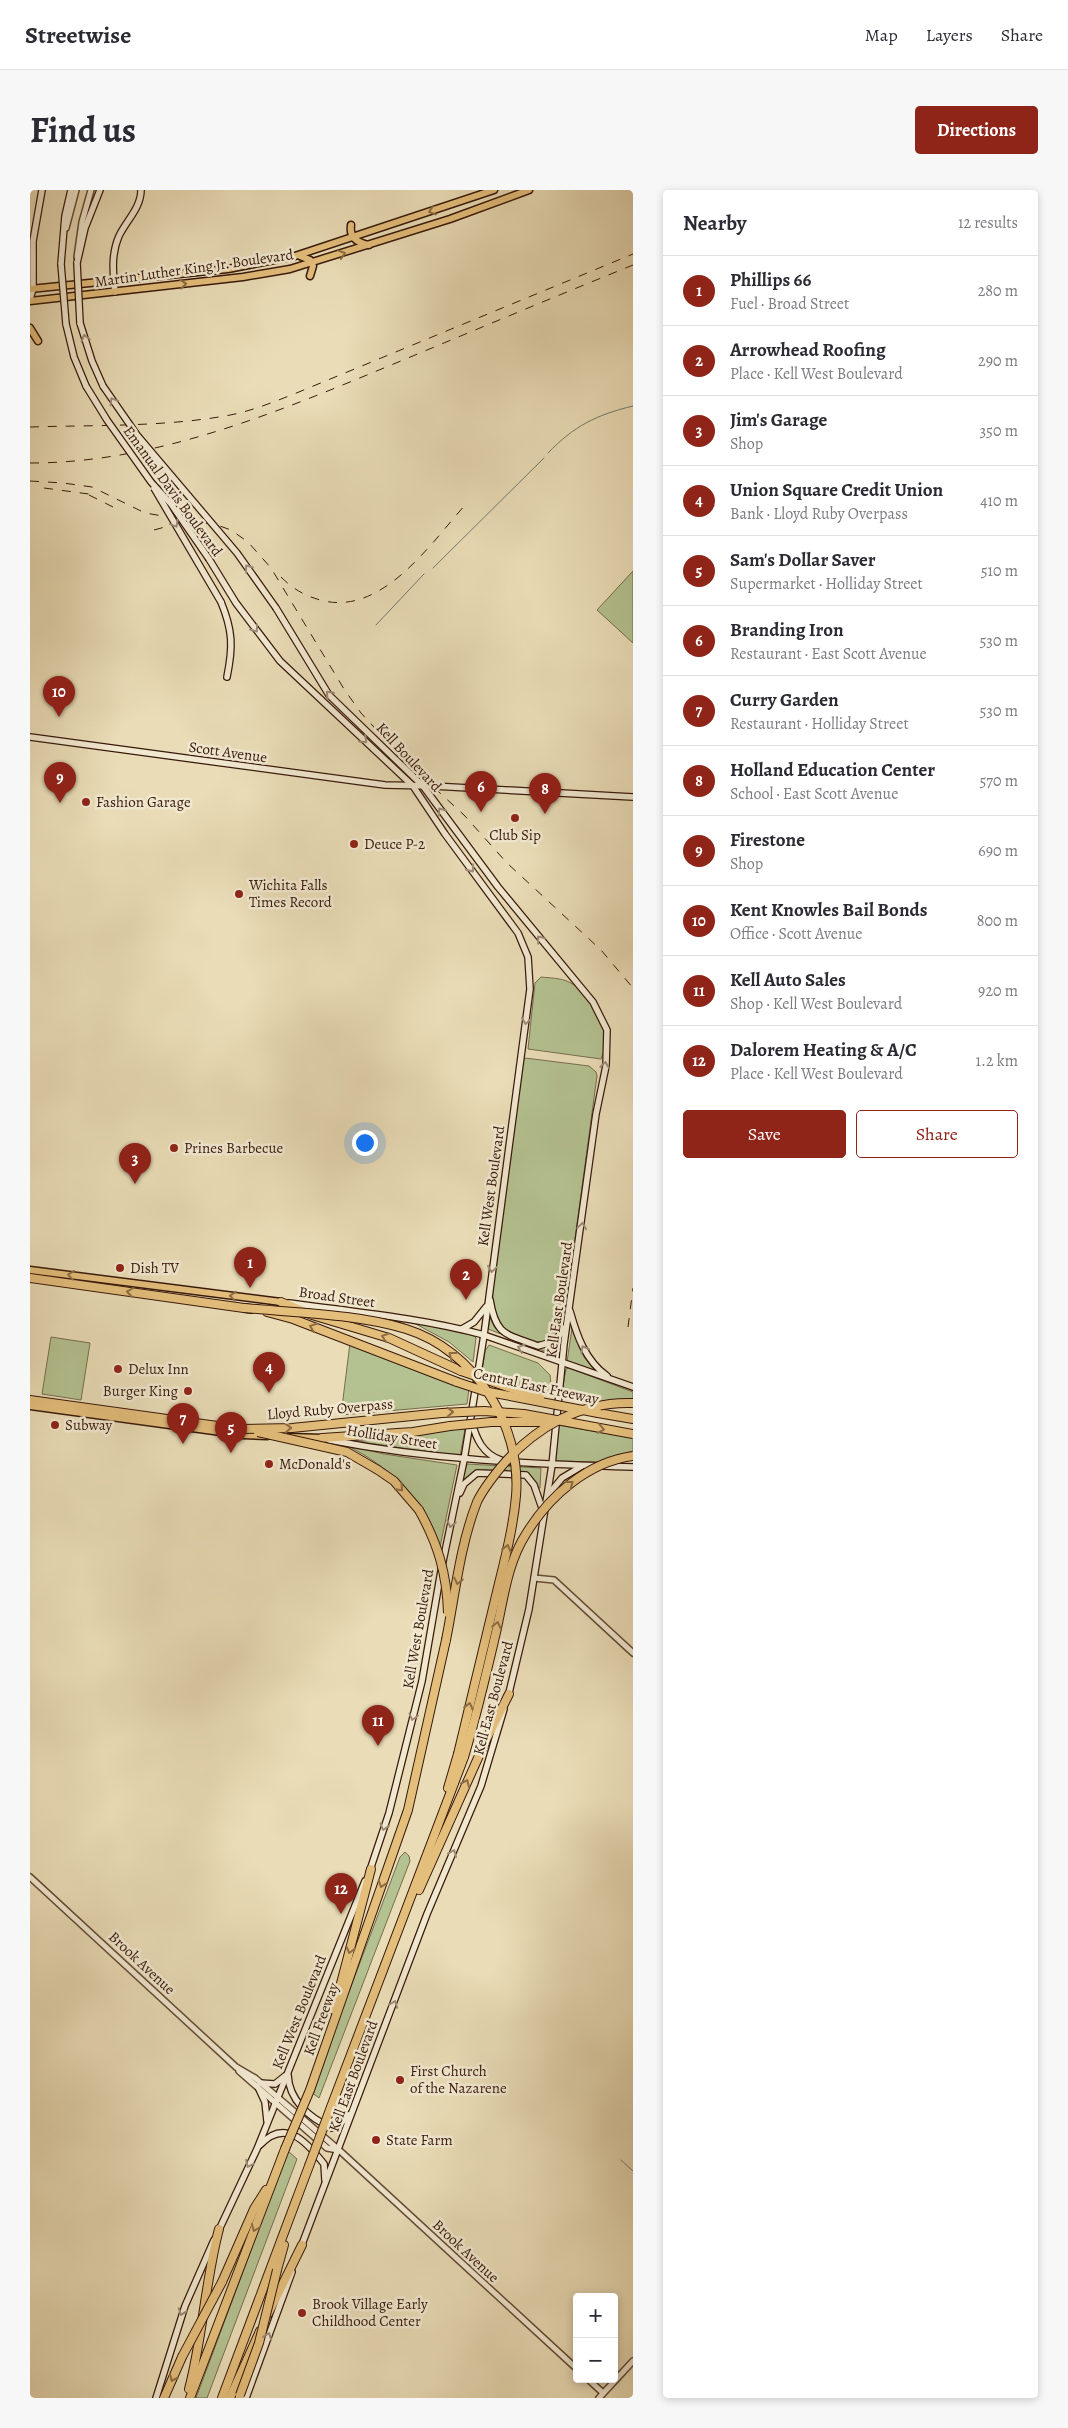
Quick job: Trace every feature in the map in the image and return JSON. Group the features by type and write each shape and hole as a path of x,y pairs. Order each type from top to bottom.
{"highway":[{"path":"30,1278 245,1308 385,1323 408,1329 428,1338 466,1366 495,1404 512,1452 516,1495 510,1537 461,1755"},
{"path":"281,1302 312,1315 389,1338 461,1371 528,1395 598,1413"},
{"name":"Central East Freeway","path":"245,1308 293,1319 407,1364 484,1391 633,1419"},
{"name":"Lloyd Ruby Overpass","path":"30,1400 239,1429 292,1428 442,1412 484,1411"},
{"path":"446,1640 468,1533 478,1501 491,1480 517,1448 538,1431 567,1415 597,1406 633,1404"},
{"name":"Central East Freeway","path":"484,1411 524,1414 633,1434"},
{"path":"322,1438 413,1432 450,1426 508,1421 580,1424"},
{"path":"239,1429 347,1452 394,1481 419,1510 437,1544 448,1586 446,1640"},
{"path":"222,2398 331,2107 390,1956 476,1715 511,1566 525,1534 548,1504 569,1484 595,1469 633,1456"},
{"name":"Kell Freeway","path":"189,2398 285,2149 310,2090 408,1810 446,1640"},
{"path":"390,1956 486,1740 509,1694"},
{"path":"323,2051 371,1869"},
{"path":"164,2398 182,2357 222,2282 254,2208 276,2173"},
{"path":"242,2397 259,2343 299,2193"},
{"path":"189,2398 202,2332 210,2264 219,2229"},
{"path":"230,2398 302,2245"}],"main road":[{"path":"30,300 33,241 42,190"},
{"path":"64,235 64,216 71,190"},
{"name":"Emanual Davis Boulevard","path":"100,190 85,228 77,262 80,322 92,361 103,386 136,435 237,553 276,608 316,677"},
{"path":"115,292 114,248 125,224 136,208 141,190"},
{"name":"Martin Luther King Jr. Boulevard","path":"32,289 228,269 295,256 494,190"},
{"name":"Martin Luther King Jr. Boulevard","path":"30,300 243,277 311,264 529,190"},
{"path":"30,221 37,213"},
{"path":"351,226 353,237 357,241 370,245"},
{"name":"Emanual Davis Boulevard","path":"64,235 61,264 66,324 74,357 86,386 150,482 171,504 262,640 302,683"},
{"path":"295,256 305,256 313,270 310,276"},
{"path":"30,328 38,341"},
{"path":"150,482 221,602 230,623 232,640 227,677"},
{"name":"Kell Boulevard","path":"316,677 329,695 423,786 492,880 571,977"},
{"name":"Kell Boulevard","path":"302,683 413,786 445,834 514,926 528,957 530,973"},
{"name":"Scott Avenue","path":"30,737 375,784 633,797"},
{"name":"Kell West Boulevard","path":"156,2398 185,2306 277,2101 371,1869 389,1813 422,1681 441,1570 457,1499 471,1420 530,989 530,973"},
{"name":"Kell East Boulevard","path":"242,2397 339,2150 427,1914 482,1786 509,1694 534,1578 552,1465 567,1324 596,1114 606,1066 607,1030 600,1012 571,977"},
{"name":"Broad Street","path":"30,1270 427,1321 484,1335 633,1387"},
{"path":"489,1293 493,1320 498,1328 538,1346 555,1341 567,1324"},
{"path":"462,1329 474,1322 488,1302"},
{"path":"570,1310 584,1350 600,1370 612,1380"},
{"name":"Holliday Street","path":"30,1406 243,1436 322,1438 387,1451 464,1460 633,1467"},
{"path":"471,1420 481,1446 496,1458 511,1463"},
{"path":"546,1499 562,1478 584,1466"},
{"path":"457,1499 464,1484 477,1473 526,1476 534,1485 543,1513"},
{"path":"288,2072 288,2088 291,2095 318,2122 332,2128 338,2126 354,2109"},
{"path":"266,2126 265,2102 260,2086 276,2083 288,2072"},
{"path":"257,2149 268,2136 286,2131 294,2135 324,2164 326,2182"}],"street":[{"path":"64,235 76,190"},
{"path":"77,262 82,222 91,190"},
{"path":"534,1578 554,1580 633,1653"},
{"name":"Brook Avenue","path":"30,1877 236,2067 277,2101 327,2148 339,2150 573,2365"},
{"path":"591,2383 601,2396 633,2361"}],"green space":[{"path":"633,571 633,643 597,610"},
{"path":"541,977 569,982 578,988 593,1005 599,1015 605,1037 601,1059 528,1049 535,983"},
{"path":"525,1058 589,1066 596,1072 597,1076 563,1320 553,1338 538,1342 520,1337 504,1327 498,1321 493,1306 492,1279 523,1061"},
{"path":"490,1318 495,1328 502,1334 535,1347 551,1345 563,1336 559,1357 488,1329"},
{"path":"414,1323 442,1327 474,1336 476,1338 473,1362 449,1342"},
{"path":"572,1328 584,1357 596,1372 567,1362"},
{"path":"51,1337 90,1343 81,1400 42,1394"},
{"path":"350,1343 469,1389 467,1404 341,1415"},
{"path":"489,1345 538,1363 550,1375 552,1395 521,1387 482,1372 485,1351"},
{"path":"569,1368 633,1392 633,1400 594,1403 561,1396 566,1369"},
{"path":"558,1425 633,1438 633,1451 599,1462 555,1461"},
{"path":"448,1428 465,1429 460,1456 358,1442"},
{"path":"346,1445 384,1454 457,1465 440,1547 423,1514 403,1487 378,1464"},
{"path":"467,1464 541,1468 540,1488 537,1488 533,1479 523,1472 483,1470 473,1472 462,1481"},
{"path":"405,1852 409,1856 410,1861 319,2098 311,2092 400,1857"},
{"path":"288,2151 297,2159 207,2398 196,2398"}],"waterway":[{"path":"548,453 567,436 586,423 608,413 633,406"},
{"path":"433,568 544,458"},
{"path":"376,625 424,574"},
{"path":"621,2160 633,2171"}],"railway":[{"path":"30,427 177,422 201,420 243,412 294,394 633,254"},
{"path":"30,463 78,461 125,454 218,431 308,399 633,265"},
{"path":"30,481 92,487 145,513 217,525 231,530 248,542 271,568 344,689 361,713 405,761 464,815 507,863 601,950 633,988"},
{"path":"44,488 96,495"},
{"path":"89,495 113,507"},
{"path":"281,577 301,592 324,601 346,602 367,597 386,586 404,572 422,555 466,504"},
{"path":"154,530 183,522"},
{"path":"628,1327 633,1288"}],"place":[{"name":"Kent Knowles Bail Bonds","path":"59,717"},
{"name":"Fashion Garage","path":"86,802"},
{"name":"Firestone","path":"60,803"},
{"name":"Branding Iron","path":"481,812"},
{"name":"Holland Education Center","path":"545,814"},
{"name":"Club Sip","path":"515,818"},
{"name":"Deuce P-2","path":"354,844"},
{"name":"Wichita Falls Times Record","path":"239,894"},
{"name":"Prines Barbecue","path":"174,1148"},
{"name":"Jim's Garage","path":"135,1184"},
{"name":"Dish TV","path":"120,1268"},
{"name":"Phillips 66","path":"250,1288"},
{"name":"Arrowhead Roofing","path":"466,1300"},
{"name":"Delux Inn","path":"118,1369"},
{"name":"Burger King","path":"188,1391"},
{"name":"Union Square Credit Union","path":"269,1393"},
{"name":"Subway","path":"55,1425"},
{"name":"Curry Garden","path":"183,1444"},
{"name":"Sam's Dollar Saver","path":"231,1453"},
{"name":"McDonald's","path":"269,1464"},
{"name":"Kell Auto Sales","path":"378,1746"},
{"name":"Dalorem Heating & A/C","path":"341,1914"},
{"name":"First Church of the Nazarene","path":"400,2080"},
{"name":"State Farm","path":"376,2140"},
{"name":"Brook Village Early Childhood Center","path":"302,2313"}]}
